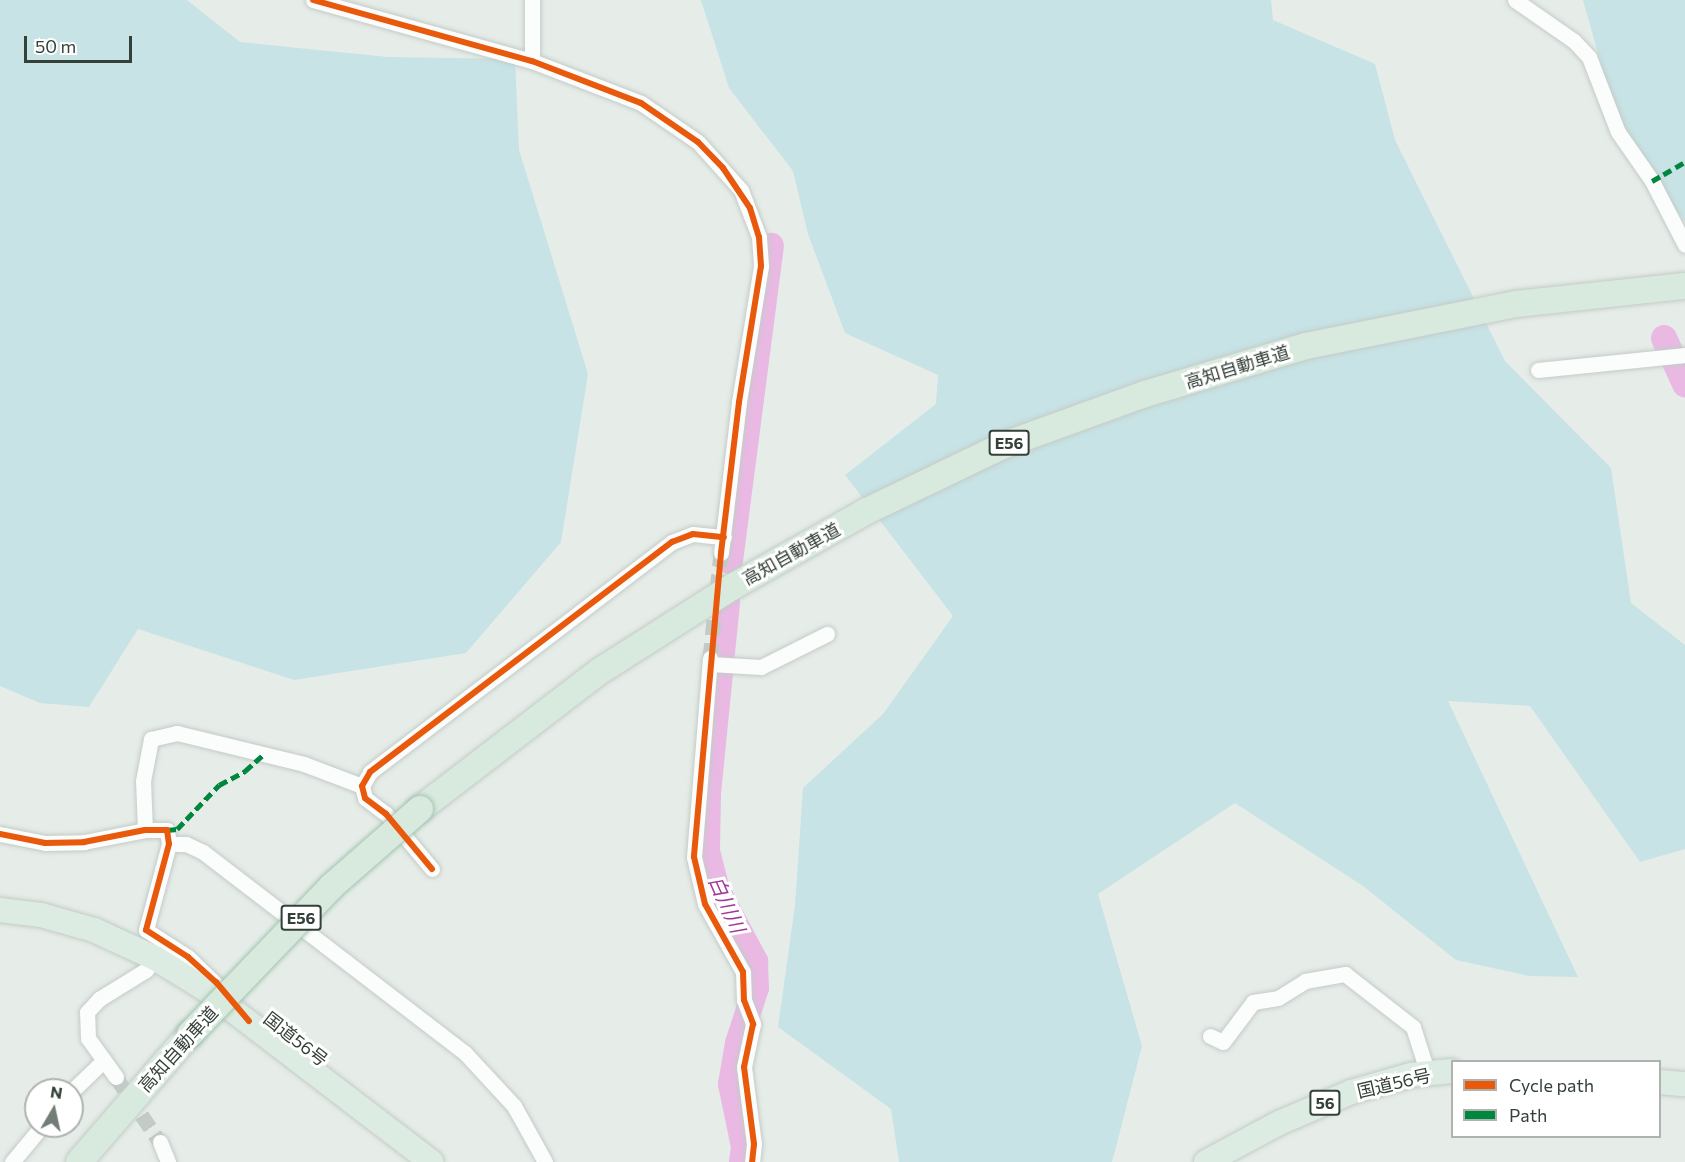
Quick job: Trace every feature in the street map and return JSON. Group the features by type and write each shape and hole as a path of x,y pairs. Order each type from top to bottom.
{"highway":[{"name":"高知自動車道","path":"79,1162 190,1034 332,886 420,809 600,671 732,587 867,511 1004,445 1145,394 1305,346 1516,304 1685,286"},
{"name":"国道56号","path":"0,910 41,915 94,930 155,958 249,1021 431,1162"},
{"name":"国道56号","path":"1206,1162 1279,1123 1351,1092 1428,1074 1451,1071"},
{"path":"1661,1082 1685,1084"}],"street":[{"path":"313,0 532,61 641,103 671,122 723,168 750,208 759,237 761,266 739,402 721,553"},
{"path":"532,0 532,61"},
{"path":"1515,0 1574,41 1589,57 1617,132 1652,181 1685,245"},
{"path":"1538,370 1685,355"},
{"path":"432,869 386,814 365,798 362,786 370,772 672,542 693,534 724,537"},
{"path":"752,1162 754,1144 744,1067 753,1024 744,1000 743,972 705,904 694,857 710,661 730,666 761,667 827,634"},
{"path":"145,830 143,781 151,739 177,733 304,764 362,786"},
{"path":"0,834 45,843 84,842 145,830 167,830 169,844 146,930 202,969 249,1021"},
{"path":"169,844 186,844 203,852 465,1053 514,1106 545,1162"},
{"path":"116,1077 88,1038 87,1012 99,999 146,970 155,958"},
{"path":"1210,1036 1223,1042 1253,1002 1278,998 1305,981 1345,974 1413,1027 1428,1074"},
{"path":"84,1080 104,1061"},
{"path":"12,1162 32,1138"},
{"path":"160,1142 168,1162"}],"shaded area":[{"path":"0,0 187,0 240,42 388,57 515,59 519,150 588,374 561,542 466,653 294,680 138,629 89,707 40,703 0,686"},
{"path":"701,0 1271,0 1273,20 1375,64 1395,140 1505,361 1611,468 1631,603 1685,645 1685,849 1640,862 1530,706 1448,701 1578,977 1529,976 1456,960 1363,886 1235,803 1098,894 1142,1046 1112,1162 899,1162 891,1109 778,1027 795,905 803,788 883,714 953,616 845,475 936,404 938,375 845,333 808,234 793,171 729,88"},
{"path":"1583,0 1685,0 1685,222 1622,139"}],"waterway":[{"name":"白川川","path":"730,561 771,246"},
{"path":"1664,338 1685,384"},
{"name":"白川川","path":"727,603 708,793 707,851 717,890 755,961 756,988 738,1043 731,1084 744,1147 742,1162"}],"tunnel":[{"path":"710,658 721,553"},
{"path":"116,1077 160,1142"}],"marked path":[{"path":"1652,181 1685,162"},
{"path":"167,830 177,829 219,785 245,771 263,755"}],"cycle path":[{"path":"313,0 532,61 641,103 698,142 723,168 750,208 759,237 761,266 739,402 721,553 694,857 705,904 743,972 744,1000 753,1024 744,1067 754,1144 752,1162"},
{"path":"432,869 386,814 365,798 362,786 370,772 672,542 693,534 724,537"},
{"path":"0,834 45,843 84,842 145,830 167,830 169,844 146,930 188,957 216,982 249,1021"}]}
